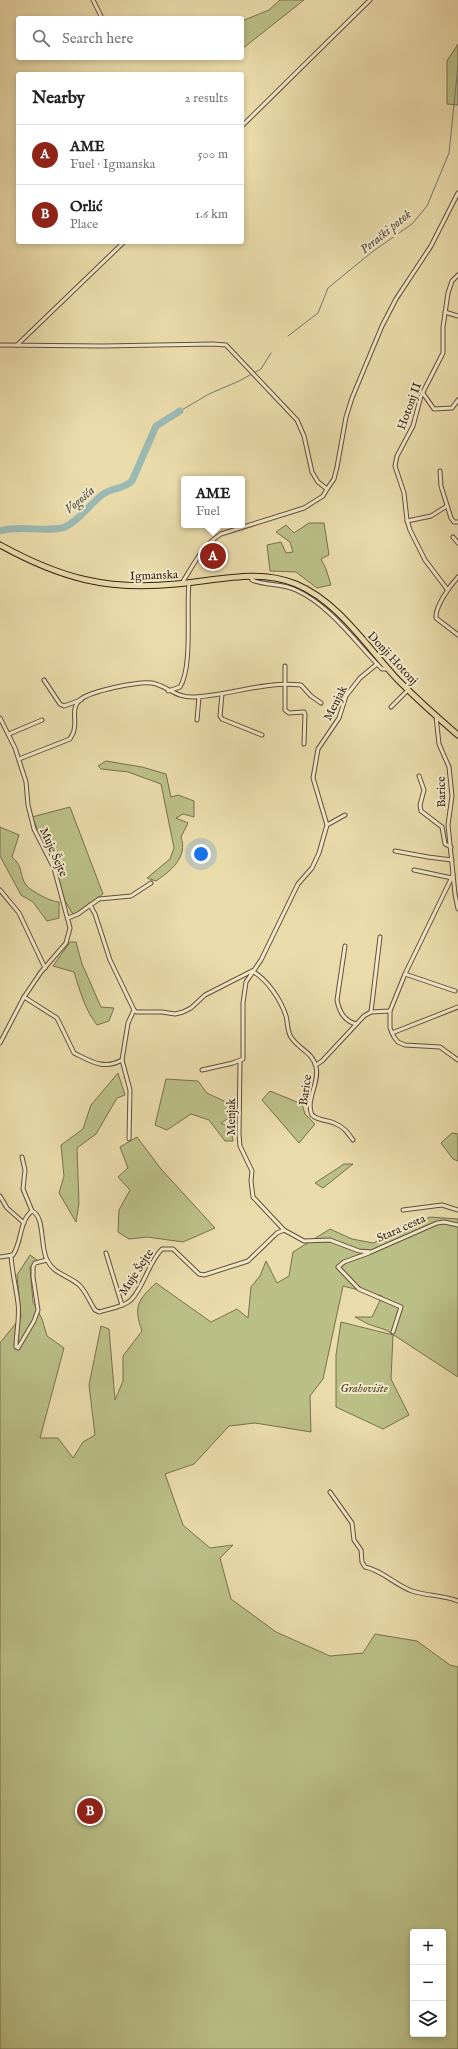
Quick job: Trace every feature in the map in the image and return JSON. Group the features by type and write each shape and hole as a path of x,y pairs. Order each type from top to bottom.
{"main road":[{"name":"Igmanska","path":"0,545 54,572 91,582 126,586 182,584 250,576 263,576 285,580 314,593"},
{"name":"Donji Hotonj","path":"314,593 347,622 408,689 458,735"}],"street":[{"path":"93,0 101,16"},
{"path":"244,124 370,0"},
{"path":"245,526 304,508 319,499 328,489 334,479 348,411 382,326 396,299 431,246 458,193"},
{"path":"17,345 122,244"},
{"name":"Hotonj II","path":"447,589 424,560 407,521 404,492 395,470 395,462 413,426 422,392 443,353 442,327 450,286 458,275"},
{"path":"445,312 458,316"},
{"path":"0,345 103,346 219,344 231,349 297,420 304,436 312,472 318,482 328,489"},
{"path":"422,392 434,409 437,410 452,408 458,400"},
{"path":"440,471 441,486 451,518 454,522 458,522"},
{"path":"407,521 431,516 448,506"},
{"path":"182,584 200,553 211,540 221,534 237,528"},
{"path":"453,537 458,543"},
{"path":"250,576 252,580 283,585 313,600 343,628 382,669 389,669"},
{"path":"458,577 447,589 444,600 436,611 436,618 458,635"},
{"path":"168,691 180,687 184,672 189,626 189,583"},
{"name":"Menjak","path":"284,1230 253,1197 251,1181 252,1171 240,1146 240,1061 244,1056 242,1034 246,982 252,970 261,960 298,884 312,868 319,853 327,825 313,778 318,749 339,718 346,696 353,685 377,664"},
{"path":"285,666 287,713 304,712 304,744"},
{"path":"44,680 60,704 64,706 97,692 144,683 158,685 168,691 185,697 199,697 222,694 256,686 286,683 301,685 311,696 321,703"},
{"path":"391,707 408,689"},
{"path":"222,694 220,716 222,719 262,735"},
{"path":"197,720 199,697"},
{"path":"19,759 70,739 74,730 74,708 81,700"},
{"name":"Barice","path":"436,715 439,744 449,767 452,796 448,825 458,910"},
{"name":"Muje Šejte","path":"0,718 9,734 19,759 26,782 28,805 34,829 54,868 70,928 66,943 45,968 24,997 0,1044"},
{"path":"9,734 42,720"},
{"name":"Barice","path":"419,776 424,790 420,805 421,811 442,826 445,844 451,847"},
{"path":"327,825 345,815"},
{"path":"395,851 452,860"},
{"path":"414,870 453,876"},
{"name":"Barice","path":"392,1034 390,1011 405,974 453,876"},
{"path":"68,918 99,899 131,896 151,883"},
{"path":"0,890 19,913 45,968"},
{"path":"90,905 120,984 134,1010 128,1024 122,1060 130,1090 129,1139"},
{"path":"380,937 371,1012 390,1011"},
{"path":"345,946 337,1000 338,1007 345,1018 349,1022 356,1024"},
{"name":"Menjak","path":"134,1010 175,1014 183,1012 191,1008 205,995 252,970"},
{"name":"Barice","path":"252,970 262,976 281,1004 291,1038 308,1053 316,1065 310,1106 312,1116 320,1121 336,1123 345,1130 352,1140"},
{"path":"405,974 455,991"},
{"path":"24,997 52,1013 57,1018 74,1053 106,1066 113,1066 122,1060"},
{"path":"458,1007 392,1034 398,1042 405,1045 440,1047 458,1060"},
{"name":"Barice","path":"316,1065 322,1061 356,1024 371,1012"},
{"path":"202,1070 240,1061"},
{"name":"Muje Šejte","path":"22,1157 25,1170 22,1189 32,1211 40,1218 41,1240 47,1260 58,1274 79,1284 97,1312 122,1305 131,1300 148,1274 155,1256 162,1249 173,1249 199,1274 204,1275 248,1261 277,1233 284,1230"},
{"path":"0,1196 7,1208 24,1223"},
{"name":"Stara cesta","path":"403,1210 442,1205 458,1210"},
{"path":"0,1257 11,1255 16,1250 24,1223 32,1211"},
{"name":"Stara cesta","path":"284,1230 304,1241 330,1240 359,1251 371,1252 437,1222 458,1225"},
{"path":"371,1252 344,1262 338,1267 348,1275 359,1289 401,1307 393,1332"},
{"name":"Muje Šejte","path":"106,1253 122,1305"},
{"path":"11,1255 12,1275 18,1303 19,1326 16,1347 18,1348 31,1327 38,1310 32,1277 33,1267 35,1263 47,1260"},
{"path":"330,1492 352,1523 354,1540 361,1550 362,1562 365,1567 373,1568 391,1581 412,1591 449,1597 458,1601"}],"green space":[{"path":"280,0 304,0 244,47 244,20 269,10"},
{"path":"458,44 458,105 447,104 447,61"},
{"path":"309,523 324,523 329,555 321,559 331,585 317,588 296,572 270,571 267,545 281,542 286,553 293,552 290,542 276,532 286,525 294,533"},
{"path":"106,761 142,767 166,774 171,797 178,795 194,801 194,817 183,814 176,818 188,823 181,837 183,844 180,857 177,863 167,873 156,881 147,878 170,859 174,848 161,784 128,772 101,769 98,766"},
{"path":"70,807 103,894 75,914 72,913 64,899 56,869 32,817"},
{"path":"0,827 19,835 12,857 20,868 26,885 46,898 59,902 59,918 47,921 33,902 21,895 0,856"},
{"path":"70,942 76,942 82,964 101,1007 114,1008 109,1021 97,1025 86,1007 74,972 53,966"},
{"path":"118,1073 125,1095 117,1098 96,1134 77,1148 79,1203 76,1222 59,1193 64,1176 61,1145 83,1129 91,1105"},
{"path":"166,1079 198,1081 207,1093 228,1103 233,1115 221,1123 231,1128 233,1141 225,1141 209,1120 191,1114 167,1130 155,1125"},
{"path":"270,1091 302,1104 305,1114 315,1124 299,1143 262,1100"},
{"path":"452,1133 458,1134 458,1161 453,1159 441,1143"},
{"path":"137,1137 161,1169 215,1228 183,1242 147,1237 129,1239 118,1232 119,1210 130,1190 118,1177 128,1168 120,1147"},
{"path":"344,1164 353,1164 323,1188 315,1183"},
{"path":"430,1217 458,1219 458,1377 386,1330 368,1324 355,1317 372,1317 382,1296 343,1286 323,1379 310,1396 311,1432 255,1423 229,1426 194,1464 165,1474 183,1525 210,1548 233,1545 220,1558 231,1599 276,1632 330,1656 363,1653 375,1634 417,1641 450,1665 458,1667 458,2049 0,2049 0,1343 21,1317 17,1275 30,1255 37,1260 30,1267 33,1302 42,1319 47,1336 64,1348 40,1438 58,1438 73,1458 83,1442 95,1435 89,1385 101,1326 109,1329 115,1400 123,1381 123,1356 142,1331 138,1315 139,1304 145,1294 156,1283 211,1322 237,1309 248,1318 251,1287 260,1276 266,1261 277,1283 289,1276 293,1252 330,1229 352,1239 373,1243"},
{"name":"Grahovište","path":"341,1322 393,1335 391,1379 409,1415 383,1429 336,1407 336,1355"}],"waterway":[{"name":"Perački potok","path":"288,336 318,313 328,288 372,252 412,224 427,206 449,153 458,66"},
{"name":"Perački potok","path":"180,411 209,394 239,381 261,369 271,353"},
{"name":"Vogošća","path":"0,531 8,529 54,529 62,528 72,523 106,492 125,486 132,481 156,426 180,411"}],"place":[{"name":"AME","path":"213,556"},
{"name":"Orlić","path":"90,1811"}]}
